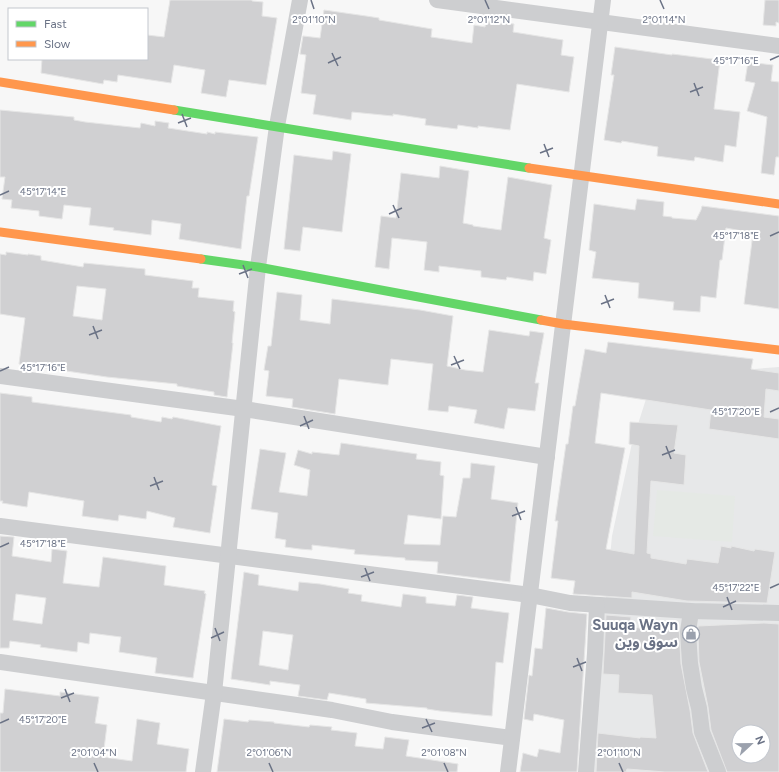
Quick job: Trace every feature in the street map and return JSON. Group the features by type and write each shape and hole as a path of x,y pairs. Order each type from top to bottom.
{"street":[{"path":"203,772 214,693 258,268 277,126 300,0"},
{"path":"437,0 779,46"},
{"path":"508,772 603,0"},
{"path":"0,82 581,176 779,204"},
{"path":"0,232 258,268 563,324 779,350"},
{"path":"0,376 244,409 547,457"},
{"path":"0,526 530,595 570,603 691,611 779,613"},
{"path":"586,772 597,605"},
{"path":"691,611 688,632 690,663 694,688 699,708 702,732 718,772"},
{"path":"0,662 332,710 392,722 512,738"}],"shaded area":[{"name":"Suuqa Wayn سوق وين","path":"779,367 779,772 589,772 612,536 632,443 653,377"},
{"path":"657,490 735,496 732,542 653,536"}],"building":[{"path":"170,0 252,0 263,2 262,16 277,18 266,85 229,80 226,97 201,93 205,70 174,65 171,83 118,75 117,82 104,80 103,84 41,73 42,60 148,60 148,35 164,37"},
{"path":"765,0 779,0 779,23 776,22 776,26 763,25"},
{"path":"324,10 379,18 379,20 432,29 431,37 472,43 474,25 485,27 486,21 514,24 513,32 563,40 561,55 574,57 569,92 517,84 510,130 458,125 457,129 425,125 426,119 393,114 393,116 352,112 351,120 313,114 316,95 301,93 306,55 300,54 303,36 320,38"},
{"path":"615,47 720,60 714,109 740,112 736,147 725,145 723,162 695,157 694,161 657,156 658,147 622,141 621,143 604,140 614,75 611,75"},
{"path":"748,62 773,65 771,81 779,82 779,157 776,157 774,175 761,173 767,117 747,111 755,83 745,81"},
{"path":"0,110 74,117 74,120 85,122 140,128 141,123 155,126 155,121 169,123 168,128 207,134 207,132 215,134 215,132 258,137 249,196 247,196 241,249 179,239 181,224 152,220 151,235 89,225 91,208 64,205 62,219 39,216 39,211 11,208 12,200 2,199 5,177 0,177"},
{"path":"333,151 351,154 342,232 303,227 300,251 284,249 294,155 332,160"},
{"path":"440,166 469,171 463,223 473,226 501,230 508,177 552,185 544,238 551,240 546,274 534,272 533,281 507,277 506,280 481,277 481,271 439,266 439,272 424,270 427,242 392,238 389,269 375,267 381,216 396,218 401,173 439,178"},
{"path":"637,199 664,202 663,216 672,218 696,220 702,206 779,216 779,309 744,304 753,233 726,228 722,260 720,260 716,298 701,296 700,312 673,310 674,302 638,298 639,283 592,278 596,252 589,250 594,204 635,210"},
{"path":"6,252 41,256 41,260 83,267 84,263 145,269 145,275 193,281 192,288 199,288 198,297 234,301 233,311 235,312 233,343 227,397 214,395 214,392 177,386 177,384 107,377 19,364 25,318 0,314 0,254 6,255","holes":["77,286 106,289 102,320 73,316"]},
{"path":"277,292 302,295 300,320 330,324 332,299 420,310 453,316 447,366 465,370 483,372 489,330 529,336 530,331 544,333 535,383 539,383 535,411 508,408 504,429 474,423 477,410 449,406 448,412 428,410 433,364 391,359 388,385 339,379 335,414 292,407 293,399 266,396 269,371 264,370 268,346 271,346"},
{"path":"608,342 753,359 751,369 779,373 779,391 766,389 764,417 779,419 779,439 709,429 711,410 601,393 595,443 625,448 606,549 634,554 639,446 629,444 630,422 678,425 674,453 686,455 684,485 651,481 647,553 651,554 651,558 686,564 687,559 718,563 721,546 731,548 731,546 754,551 755,549 775,552 767,603 687,601 632,592 632,598 573,594 575,581 551,578 558,521 555,521 566,444 568,444 573,406 575,406 585,349 606,353"},
{"path":"0,393 32,397 32,402 131,415 131,417 161,422 162,417 172,419 173,417 221,426 212,485 217,486 210,533 173,527 175,518 147,511 146,519 119,515 118,521 82,516 84,501 29,492 27,507 2,503 3,501 0,501"},
{"path":"341,443 417,454 416,459 441,462 440,475 444,476 441,519 408,515 404,544 440,545 443,516 456,517 463,478 470,478 471,463 495,466 491,499 518,503 510,582 437,573 438,562 354,554 355,550 312,545 312,550 285,547 286,540 275,538 278,513 251,509 260,449 286,453 279,492 307,496 310,470 294,465 298,450 312,454 312,452 339,455"},
{"path":"0,536 14,537 12,556 51,562 52,549 67,551 63,583 99,587 103,557 166,566 164,585 205,591 204,593 206,594 193,678 155,673 157,658 119,652 121,637 90,633 89,644 78,642 77,652 10,641 9,648 0,648","holes":["16,594 46,598 42,624 13,620"]},
{"path":"244,572 259,575 258,585 298,591 299,582 320,584 349,589 348,593 362,595 361,601 401,607 403,594 426,597 426,603 455,606 457,595 473,597 471,608 509,613 503,663 496,662 492,716 440,711 427,708 366,703 366,699 329,693 327,700 298,696 300,685 270,681 270,685 231,679","holes":["263,631 293,635 288,670 259,665"]},
{"path":"546,608 587,614 577,772 520,772 523,753 537,757 539,749 560,753 564,720 534,714 533,721 524,719 529,675 532,676 535,648 542,649"},
{"path":"606,615 631,617 630,627 651,629 679,627 681,664 693,733 708,772 665,772 627,769 626,772 596,772 598,733 640,738 656,738 652,695 618,693 619,675 603,674"},
{"path":"764,623 779,624 779,772 727,772 711,730 699,662 698,626"},
{"path":"5,689 60,696 60,692 99,697 95,723 107,725 103,757 132,761 137,719 160,723 157,744 189,749 186,772 0,772 0,713 3,713"},
{"path":"224,719 248,722 249,720 274,722 309,727 310,725 332,727 331,730 357,733 355,746 383,749 385,737 409,740 406,756 458,764 457,772 217,772"}],"traffic: fast":[{"path":"174,110 529,168"},
{"path":"201,259 258,267 541,320"}],"traffic: slow":[{"path":"0,82 174,110"},
{"path":"529,168 779,204"},
{"path":"0,232 201,259"},
{"path":"541,320 563,324 779,350"}],"place":[{"name":"Suuqa Wayn سوق وين","path":"691,634"}]}
